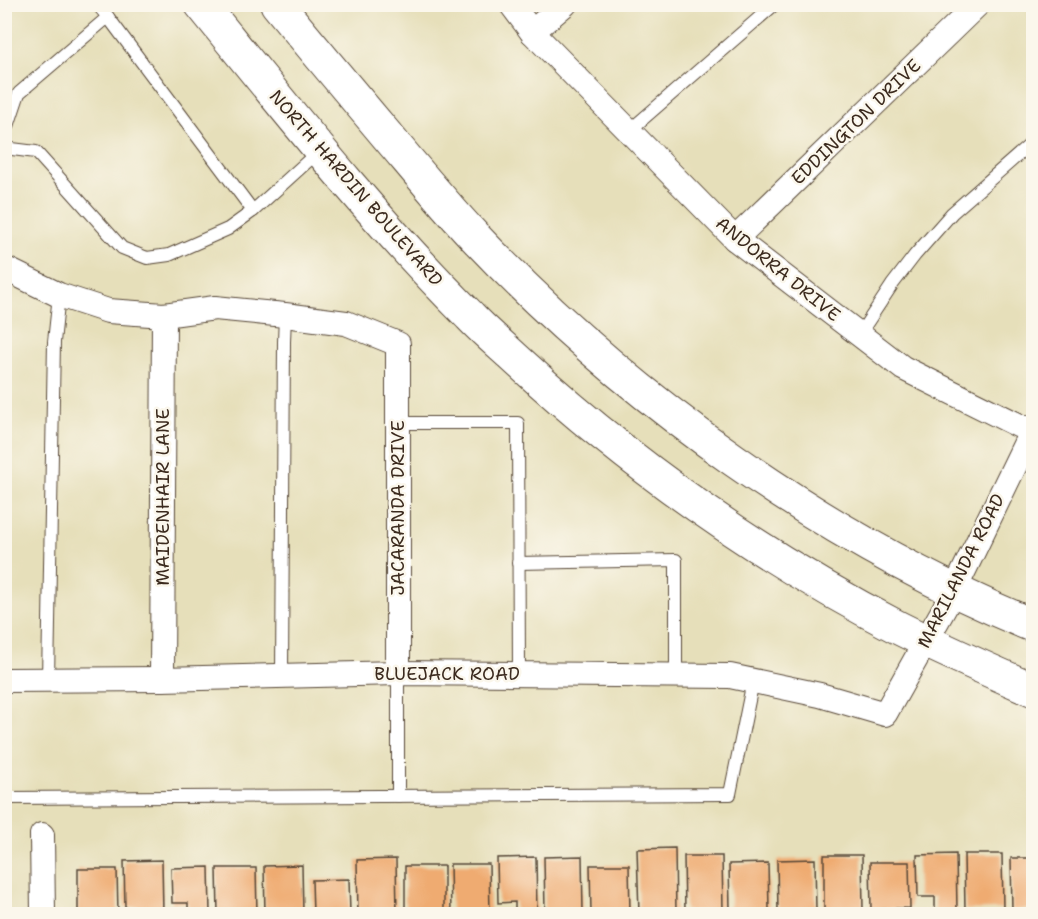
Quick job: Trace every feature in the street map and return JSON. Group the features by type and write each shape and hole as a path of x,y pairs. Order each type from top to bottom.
{"main road":[{"name":"NORTH HARDIN BOULEVARD","path":"201,4 389,232 471,318 593,428 730,529 785,564 927,641 1034,690"},
{"path":"277,4 433,191 475,237 535,297 616,369 740,464 809,510 954,591 1034,626"}],"street":[{"name":"ANDORRA DRIVE","path":"511,4 532,32 735,239 903,368 1032,431"},
{"path":"532,32 565,4"},
{"name":"EDDINGTON DRIVE","path":"735,239 978,4"},
{"path":"4,268 59,295 108,311 164,315 215,308 285,315"},
{"name":"MAIDENHAIR LANE","path":"162,679 164,315"},
{"name":"JACARANDA DRIVE","path":"285,315 346,323 398,344 398,673"},
{"name":"MARILANDA ROAD","path":"885,714 954,591 1032,431"},
{"name":"BLUEJACK ROAD","path":"4,680 162,679 398,673 730,676 820,695 885,714"},
{"path":"42,835 43,915"}],"lane":[{"path":"97,4 253,211"},
{"path":"629,131 775,4"},
{"path":"4,101 19,93 108,17"},
{"path":"4,96 19,93"},
{"path":"4,138 19,93"},
{"path":"860,334 892,285 951,213 1034,141"},
{"path":"4,148 36,152 122,248 147,258 169,255 228,229 253,211 320,150"},
{"path":"48,679 54,342 59,295"},
{"path":"282,676 285,315"},
{"path":"399,423 518,423 519,674"},
{"path":"518,563 676,560 676,676"},
{"path":"398,673 398,796"},
{"path":"4,798 730,794 753,681"}],"building":[{"path":"675,848 676,913 639,914 637,849"},
{"path":"956,854 957,911 935,911 935,897 918,897 917,855"},
{"path":"964,854 1002,854 1003,909 965,910"},
{"path":"824,855 862,855 863,910 824,911"},
{"path":"582,856 583,913 545,913 544,857"},
{"path":"684,856 722,856 723,911 685,911"},
{"path":"536,857 537,914 515,914 515,902 498,903 497,858"},
{"path":"1011,858 1034,858 1034,909 1012,910"},
{"path":"396,859 397,914 358,914 357,860"},
{"path":"815,859 816,910 778,911 777,860"},
{"path":"162,860 163,914 140,914 139,907 125,907 124,861"},
{"path":"870,862 909,862 910,908 871,909"},
{"path":"768,863 769,910 730,910 729,864"},
{"path":"450,864 489,864 490,914 451,914"},
{"path":"302,865 303,914 265,914 264,866"},
{"path":"590,865 629,865 630,913 591,913"},
{"path":"405,866 444,866 444,914 405,914"},
{"path":"209,867 210,914 188,914 188,903 172,903 171,868"},
{"path":"217,868 256,868 257,914 218,914"},
{"path":"78,869 117,869 118,914 78,914"},
{"path":"349,879 350,914 313,914 312,880"}]}
